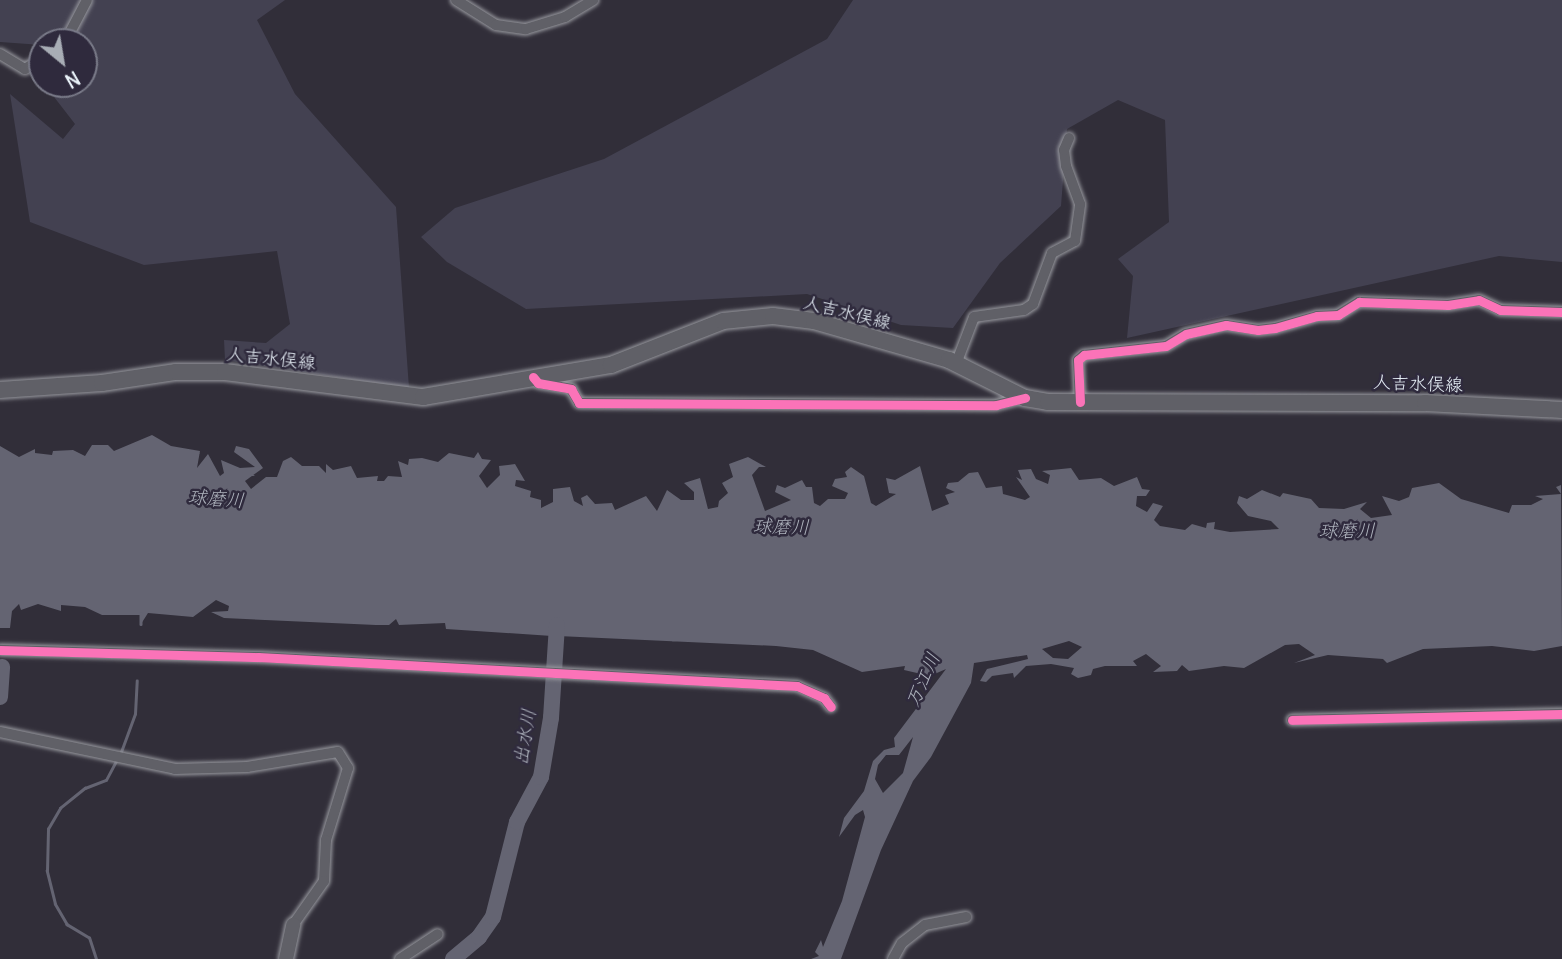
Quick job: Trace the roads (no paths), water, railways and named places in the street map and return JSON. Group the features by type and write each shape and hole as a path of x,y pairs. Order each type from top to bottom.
{"main road":[{"name":"人吉水俣線","path":"0,390 102,383 176,372 225,372 423,397 611,365 723,321 773,316 814,321 956,364 1025,398 1080,402 1425,403 1562,410"}],"street":[{"path":"72,28 87,0"},
{"path":"456,0 496,25 526,29 565,17 593,0"},
{"path":"0,54 25,69 28,67"},
{"path":"956,364 974,317 1024,310 1033,303 1052,253 1075,241 1080,204 1066,166 1064,150 1069,138"},
{"path":"1080,402 1078,360 1084,355 1166,346 1186,334 1226,325 1258,330 1275,328 1317,316 1338,315 1359,302 1448,305 1479,300 1500,310 1562,312"},
{"path":"533,377 538,383 571,389 579,403 996,405 1025,398"},
{"path":"0,650 271,658 797,686 824,698 831,707"},
{"path":"1292,720 1562,714"},
{"path":"4,732 175,769 247,767 338,752 348,768 326,840 324,881 293,925 286,959"},
{"path":"893,959 902,943 925,925 966,917"},
{"path":"400,959 438,934"}],"water":[{"name":"球磨川","path":"152,435 171,446 200,451 197,468 208,454 220,476 224,473 221,460 240,468 255,467 234,452 236,446 249,449 263,468 245,481 251,489 266,477 277,477 283,461 291,457 302,466 319,466 326,473 326,464 333,470 351,466 357,478 378,476 377,481 384,481 388,476 402,477 398,461 408,465 409,459 422,458 438,462 449,453 474,458 478,452 482,459 491,460 479,476 487,488 500,475 499,466 515,464 525,481 516,480 515,486 531,491 530,497 541,500 541,508 553,502 553,489 570,487 574,501 583,506 581,498 587,495 595,504 612,503 615,510 646,496 657,511 667,490 681,500 694,500 694,492 684,483 700,478 708,509 718,507 719,501 728,493 722,483 733,477 729,464 748,457 766,467 759,467 752,475 765,511 791,500 775,492 777,485 785,488 802,480 806,487 812,487 814,503 820,506 828,499 845,499 848,493 832,486 835,479 847,477 845,472 851,467 864,476 871,503 876,506 896,494 889,493 886,478 895,480 920,466 932,511 949,504 945,495 955,492 946,488 948,483 958,482 969,473 978,472 986,488 1002,486 1003,494 1025,500 1030,497 1016,477 1022,480 1018,470 1031,469 1036,479 1048,484 1050,475 1042,471 1071,468 1079,480 1101,478 1114,486 1137,477 1142,489 1150,490 1146,496 1137,496 1136,506 1147,512 1153,503 1163,506 1154,520 1160,526 1185,530 1192,524 1206,528 1207,523 1215,522 1214,529 1230,532 1279,529 1271,521 1248,516 1237,503 1239,496 1247,499 1262,490 1280,497 1283,493 1311,499 1319,508 1344,509 1367,502 1360,509 1371,518 1392,515 1382,496 1399,501 1409,497 1412,488 1439,483 1461,499 1509,513 1512,505 1531,505 1543,499 1535,496 1561,494 1556,487 1561,485 1562,646 1534,651 1492,646 1423,649 1387,663 1383,659 1328,655 1294,663 1315,655 1299,644 1285,645 1244,668 1224,666 1189,671 1182,665 1177,671 1153,672 1161,666 1146,654 1133,661 1137,666 1105,666 1093,669 1091,675 1078,678 1071,674 1074,668 1051,664 1026,666 1014,678 1013,673 992,676 986,682 980,681 987,669 1028,659 1027,655 974,663 971,683 931,757 913,781 881,850 841,959 811,959 819,956 815,952 821,940 823,947 842,901 865,817 863,810 855,815 839,837 844,818 864,791 873,761 884,750 895,747 894,738 946,669 930,676 904,670 905,666 862,672 813,650 776,646 558,636 557,645 552,645 552,636 446,629 445,623 399,625 396,619 389,625 376,625 224,618 211,612 228,611 229,606 216,600 193,617 148,613 141,624 141,615 102,615 85,607 61,605 61,611 38,604 21,610 19,604 12,611 10,628 0,628 0,446 19,457 35,449 35,453 52,455 53,451 73,450 85,456 92,445 108,445 114,451","holes":["1069,641 1082,647 1068,659 1053,658 1042,649","913,737 903,773 883,793 875,779 878,765 886,755 899,755"]}],"waterway":[{"path":"141,613 141,624"},
{"name":"出水川","path":"453,959 479,937 493,917 517,822 541,777 551,718 557,625"},
{"path":"0,697 2,667"},
{"path":"121,752 135,714 137,681"},
{"path":"96,959 89,938 67,925 55,904 47,871 48,829 60,808 85,788 106,780 116,761"}],"water label":[{"name":"万江川","path":"923,680"}]}
